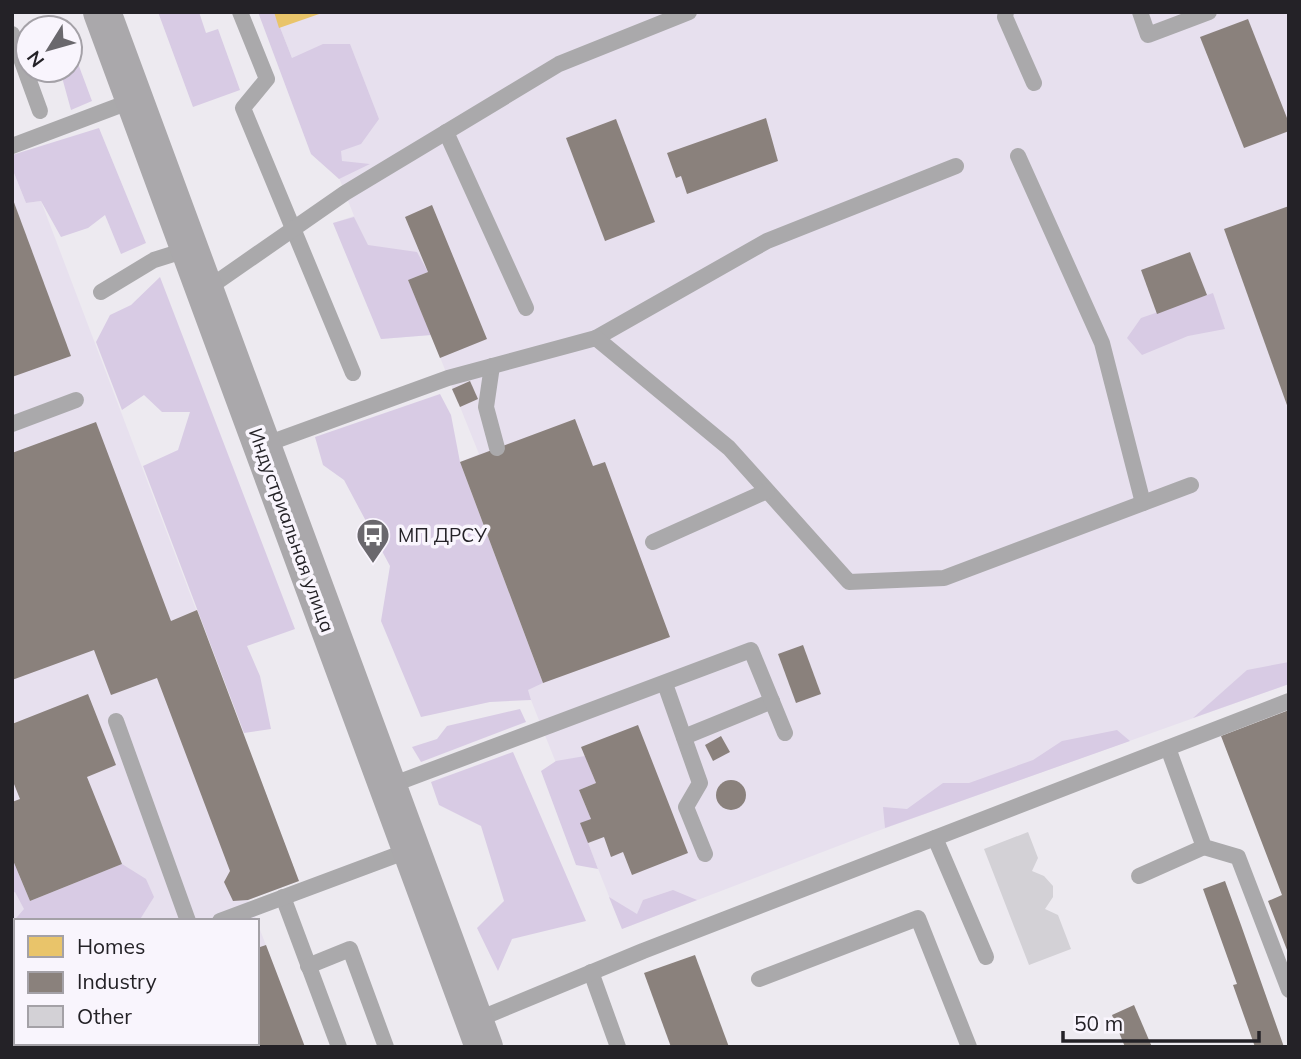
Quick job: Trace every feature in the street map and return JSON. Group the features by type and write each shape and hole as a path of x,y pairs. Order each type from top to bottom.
{"main road":[{"name":"Индустриальная улица","path":"102,12 479,1034"}],"lane":[{"path":"240,12 267,79 243,108 354,373"},
{"path":"204,291 345,193 559,64 689,12"},
{"path":"1006,12 1004,17 1034,83"},
{"path":"1140,12 1148,35 1209,12"},
{"path":"12,34 40,111"},
{"path":"12,146 134,100"},
{"path":"446,132 526,308"},
{"path":"1018,156 1102,344 1143,503"},
{"path":"261,446 448,378 596,338 767,241 956,166"},
{"path":"101,292 154,261 189,249"},
{"path":"596,338 729,448 849,582 944,578 1191,485"},
{"path":"492,366 486,407 498,448"},
{"path":"12,424 76,400"},
{"path":"653,542 767,491"},
{"path":"386,787 751,650 785,733"},
{"path":"664,684 700,783 686,807 705,854"},
{"path":"684,737 772,701"},
{"path":"479,1034 591,972 1289,701"},
{"path":"116,721 187,919"},
{"path":"1168,748 1204,847"},
{"path":"935,838 986,957"},
{"path":"1139,876 1204,847 1238,857 1289,990"},
{"path":"225,919 410,850"},
{"path":"283,897 339,1047"},
{"path":"759,979 918,918 968,1047"},
{"path":"309,965 350,949 386,1047"},
{"path":"591,972 618,1047"}],"shaded area":[{"path":"158,12 199,12 206,33 218,29 240,90 193,107"},
{"path":"258,12 274,12 292,58 323,44 350,44 379,119 361,144 341,151 342,161 370,164 339,179 311,154"},
{"path":"274,12 1289,12 1289,684 872,833 622,929 527,690 543,683 460,462 479,454 431,335 381,339 333,223 354,216"},
{"path":"84,80 92,101 71,110 64,84 84,84"},
{"path":"99,128 146,243 121,254 105,215 88,228 61,237 41,201 26,203 12,168 12,155"},
{"path":"12,168 26,203 41,201 299,881 248,900 256,919 14,919 14,1045 259,1045 259,927 305,1047 12,1047"},
{"path":"354,217 368,245 417,252 428,272 408,280 431,335 381,339 333,223"},
{"path":"160,277 295,629 247,646 260,676 271,729 244,733 143,466 178,450 190,412 162,412 144,395 122,410 96,342 110,315 131,305"},
{"path":"1213,293 1225,329 1188,336 1142,355 1127,338 1141,318"},
{"path":"440,394 451,415 460,462 543,683 528,690 531,700 490,702 421,717 381,621 390,566 344,480 323,465 315,437"},
{"path":"1289,662 1289,684 1193,718 1247,670"},
{"path":"520,709 526,722 421,762 412,747 437,739 447,726"},
{"path":"1117,730 1130,741 885,828 883,807 907,809 943,783 969,783 1033,760 1062,741"},
{"path":"513,752 586,921 512,939 498,971 477,928 504,901 481,826 439,805 431,782"},
{"path":"585,756 596,783 579,790 591,819 581,824 598,869 576,865 541,771 556,761"},
{"path":"12,858 30,901 122,864 146,879 154,897 140,919 15,919 24,909 15,892 12,893"},
{"path":"673,890 697,900 622,929 609,897 637,914 643,900"}],"building: Homes":[{"path":"274,12 322,12 322,13 279,28"}],"building: Industry":[{"path":"1248,19 1289,123 1289,131 1244,148 1200,37"},
{"path":"766,118 778,161 687,194 681,176 676,178 667,153"},
{"path":"616,119 655,222 605,241 566,138"},
{"path":"12,197 71,356 12,377"},
{"path":"432,205 487,339 440,358 408,280 428,272 405,217"},
{"path":"1289,206 1289,408 1288,408 1224,229"},
{"path":"1190,252 1207,295 1157,314 1141,270"},
{"path":"470,381 478,399 460,407 452,389"},
{"path":"575,419 593,466 605,462 670,637 543,683 460,462"},
{"path":"96,422 171,621 197,610 299,881 248,900 233,901 224,882 230,871 157,678 111,695 94,650 12,680 12,453"},
{"path":"803,645 821,694 796,703 778,654"},
{"path":"88,694 116,765 87,777 122,864 30,901 12,858 12,802 20,799 12,779 12,724"},
{"path":"1289,710 1287,950 1268,901 1282,895 1221,736"},
{"path":"638,725 688,853 632,875 623,852 611,857 604,837 588,843 580,823 591,819 579,790 596,783 581,747"},
{"path":"721,736 730,752 713,761 705,745"},
{"path":"731,780 742,784 746,795 742,806 731,810 720,806 716,795 720,784"},
{"path":"1225,881 1284,1047 1255,1047 1233,985 1237,984 1203,889"},
{"path":"266,945 305,1047 12,1047 14,1038 14,1045 259,1045 259,947"},
{"path":"695,955 729,1047 671,1047 644,973"},
{"path":"1134,1005 1152,1047 1125,1047 1112,1015"}],"building: Other":[{"path":"1028,832 1038,858 1032,871 1044,876 1053,886 1053,897 1045,909 1058,915 1071,949 1029,965 984,849"}],"place":[{"name":"МП ДРСУ","path":"373,565"}]}
